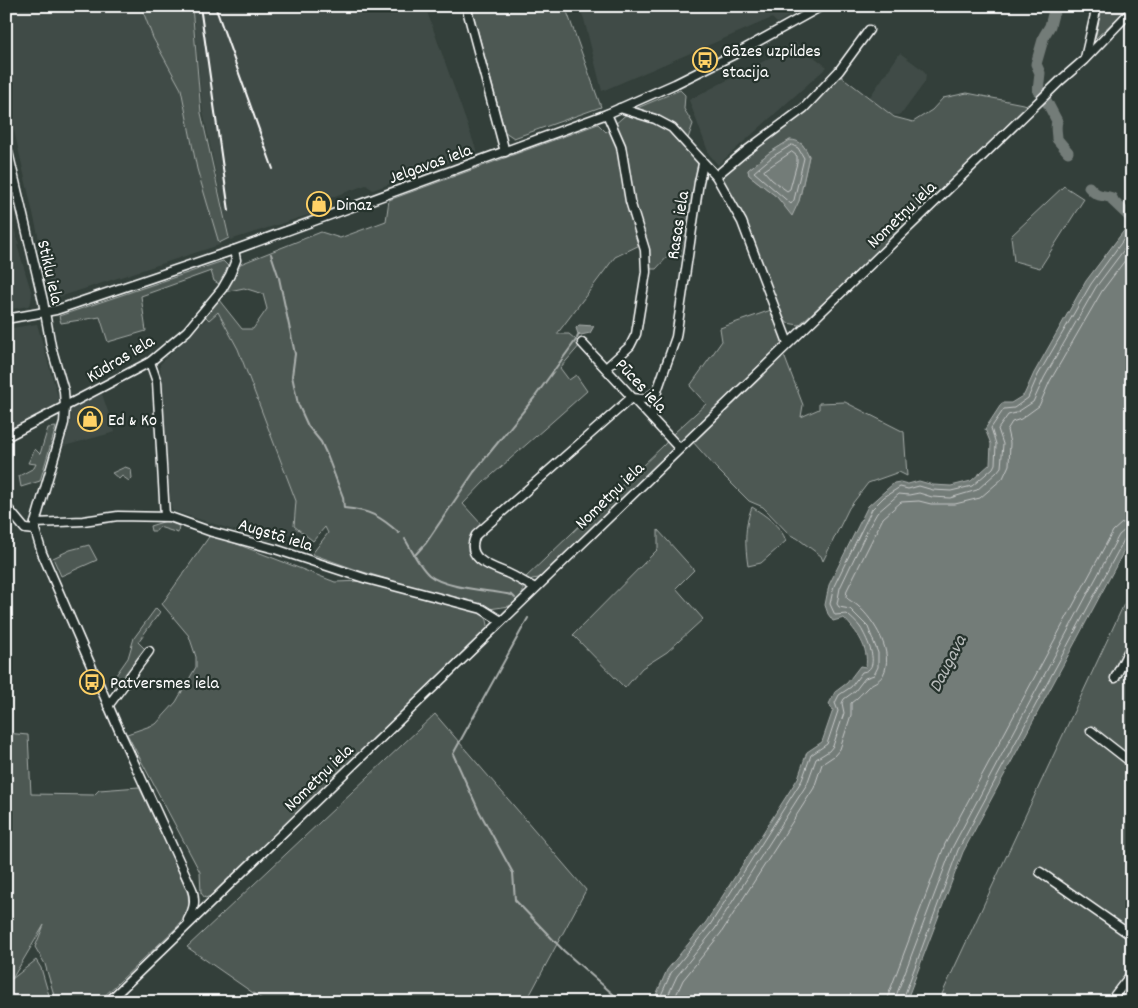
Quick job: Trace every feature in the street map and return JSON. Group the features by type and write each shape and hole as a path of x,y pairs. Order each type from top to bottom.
{"street":[{"path":"466,6 505,152"},
{"name":"Jelgavas iela","path":"6,319 56,310 234,250 606,114 675,84 721,61 822,6"},
{"path":"1084,60 1097,6"},
{"name":"Nometņu iela","path":"108,1002 679,448 1084,60 1132,10"},
{"path":"716,176 746,150 804,108 839,71 869,30"},
{"path":"620,108 655,119 672,128 716,176 742,222 788,343"},
{"path":"606,114 621,146 630,201 645,250 646,272 636,334 630,346 606,368"},
{"name":"Stiklu iela","path":"6,143 45,312 51,346 64,391 65,407"},
{"name":"Rasas iela","path":"652,418 658,391 676,337 703,164"},
{"name":"Kūdras iela","path":"6,437 150,362 187,331 222,289 236,260 234,250"},
{"name":"Pūces iela","path":"582,343 679,448"},
{"path":"150,362 157,382 165,516"},
{"path":"534,588 493,568 480,559 473,551 471,543 476,534 631,398 646,399 658,391"},
{"path":"65,407 64,423 35,527 42,553 108,706 192,889 195,905 184,928"},
{"path":"6,506 25,529 35,527"},
{"name":"Augstā iela","path":"35,527 118,516 165,516 180,519 212,532 275,549 367,578 482,609 501,621"},
{"path":"1115,678 1132,644"},
{"path":"108,706 149,651"},
{"path":"1091,731 1132,763"},
{"path":"1040,872 1132,936"},
{"path":"1115,995 1132,973"}],"shaded area":[{"path":"6,6 186,6 219,245 56,298 49,283 6,95"},
{"path":"141,6 192,6 201,113 229,238 219,243 197,169 181,89 153,38"},
{"path":"193,6 425,6 477,152 373,190 366,185 326,199 325,196 310,202 314,213 230,240 202,107"},
{"path":"471,6 565,6 601,107 514,138 505,132"},
{"path":"579,6 806,6 777,23 772,18 602,91"},
{"path":"1102,6 1130,6 1095,39"},
{"path":"795,42 827,67 718,165 709,154 689,100 766,60"},
{"path":"900,53 923,70 926,75 925,82 903,112 898,115 891,115 869,98"},
{"path":"841,76 894,117 913,122 932,110 943,98 967,93 1028,105 799,325 787,323 777,307 724,184 723,173","holes":["790,140 802,144 809,156 799,201 790,212 777,197 749,175 748,170 769,153"]},
{"path":"680,90 685,95 684,109 693,124 685,147 697,160 699,166 684,257 669,255 656,269 648,269 646,242 615,257 557,334 569,334 581,344 560,368 569,380 576,375 587,391 484,482 463,504 482,525 470,539 470,551 519,583 523,587 523,594 510,606 489,609 360,571 312,554 328,533 325,527 313,541 294,526 296,501 238,349 218,312 209,320 205,316 219,300 242,329 253,329 267,309 263,294 244,288 224,292 238,265 321,232 340,238 386,221 389,200 598,124 606,132 630,111"},
{"path":"1064,186 1084,199 1040,268 1014,261 1011,236"},
{"path":"6,190 19,244 17,245 32,294 31,302 28,306 6,310"},
{"path":"223,261 229,267 221,285 214,281 211,271 141,296 146,331 108,342 100,317 61,323 59,316"},
{"path":"217,309 238,346 309,528 268,541 173,511 171,507 160,364"},
{"path":"771,310 783,337 781,344 539,578 530,581 524,579 706,404 690,386 722,341 720,328"},
{"path":"37,324 60,404 12,430 6,413 6,329"},
{"path":"779,356 785,358 803,405 801,417 819,409 819,403 845,402 904,432 907,476 899,472 868,483 849,508 823,561 821,556 790,535 763,507 749,501 692,441"},
{"path":"102,394 115,432 64,446 71,420 71,408"},
{"path":"56,427 40,481 21,487 19,476 34,468 36,464 28,463 35,449 40,454 48,428"},
{"path":"125,467 131,469 132,478 129,481 122,476 119,479 112,473"},
{"path":"752,507 767,517 780,530 786,541 761,563 748,566 746,536 749,514"},
{"path":"166,521 179,526 178,533 159,527 156,531 151,531 150,526"},
{"path":"658,530 694,570 676,588 703,619 667,652 642,668 625,688 573,635 658,549"},
{"path":"211,534 335,582 366,581 478,610 486,618 488,628 211,896 205,898 201,893 200,872 127,734 156,724 176,702 196,667 196,657 189,636 162,604"},
{"path":"89,545 97,560 61,576 53,558 70,550"},
{"path":"1132,587 1132,983 1119,1002 950,1002 942,994"},
{"path":"156,608 160,612 138,642 146,650 116,691 111,682 128,658 134,638"},
{"path":"435,714 586,890 526,1002 266,1002 187,947"},
{"path":"6,733 28,735 31,794 94,795 99,790 139,787 188,894 189,905 186,916 177,927 98,1002 56,1002 45,964 35,947 44,925 12,979 36,960 41,968 51,1002 6,1002"},
{"path":"1132,983 1132,1002 1119,1002"}],"water":[{"path":"790,140 797,141 802,145 809,156 799,201 792,216 777,197 749,175 748,170 769,153"},
{"name":"Daugava","path":"1132,220 1132,536 963,852 906,1002 653,1002 667,970 706,922 798,778 807,752 822,742 833,710 829,704 835,692 847,683 860,666 866,667 866,653 861,640 844,618 833,621 825,605 829,585 868,506 894,483 908,484 919,481 933,485 951,486 971,481 990,464 991,444 985,429 1002,403 1011,403 1024,395 1034,373 1086,281"},
{"path":"579,325 594,326 590,333 581,335 578,334 576,328"}],"waterway":[{"path":"1038,91 1040,73 1036,64 1044,36 1058,6"},
{"path":"1047,102 1057,121 1057,139 1068,152"},
{"path":"1089,187 1097,194 1112,198 1132,219"},
{"path":"271,254 279,278 295,354 292,376 298,404 308,426 321,442 327,455 343,497 344,508 360,510 374,515 399,533"},
{"path":"577,338 579,334"},
{"path":"415,555 426,543 474,472 534,398 576,340"},
{"path":"405,539 422,567 437,580 457,586 512,595 515,598"},
{"path":"528,618 453,754 478,809 513,873 515,900 564,951 622,1002"}],"railway":[{"path":"200,6 229,211"},
{"path":"215,6 273,169"}],"place":[{"name":"Gāzes uzpildes stacija","path":"705,60"},
{"name":"Dinaz","path":"319,204"},
{"name":"Ed & Ko","path":"90,419"},
{"name":"Patversmes iela","path":"92,682"}]}
